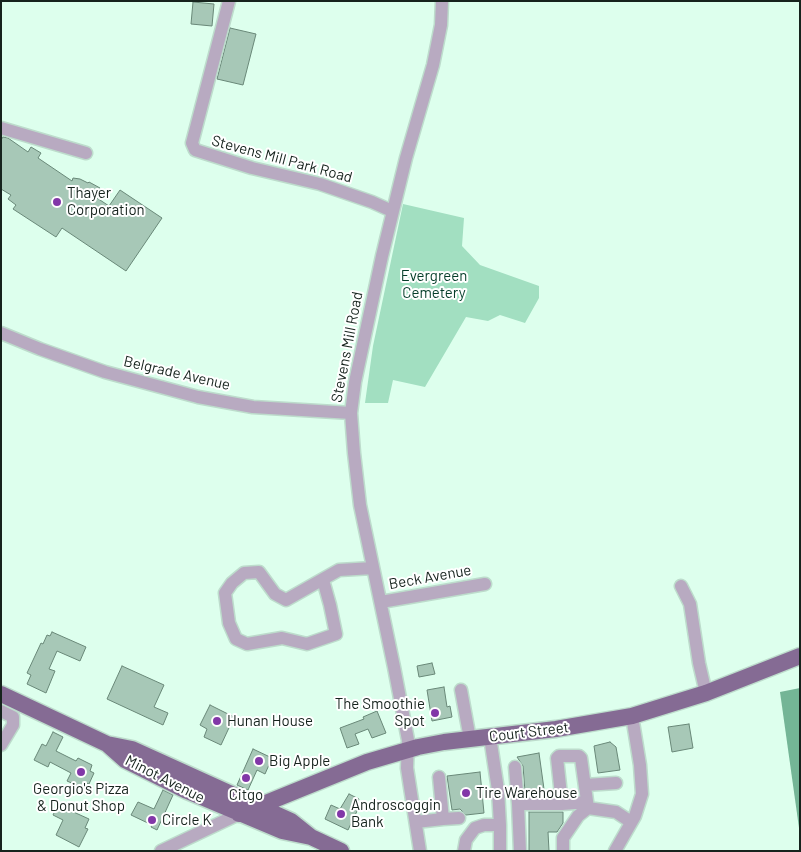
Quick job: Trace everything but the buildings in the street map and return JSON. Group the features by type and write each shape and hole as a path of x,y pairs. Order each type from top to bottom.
{"main road":[{"name":"Court Street","path":"239,814 366,762 407,750 444,742 556,729 632,716 706,693 800,656"},
{"name":"Minot Avenue","path":"1,694 107,744 132,749 259,806 291,821 311,837"},
{"name":"Minot Avenue","path":"107,744 125,760 187,792 282,831 311,837 341,851"}],"street":[{"name":"Stevens Mill Park Road","path":"229,1 200,108 192,148 201,154 320,184 392,211"},
{"name":"Stevens Mill Road","path":"420,851 407,768 406,731 356,482 351,413 355,382 392,211 433,65 441,25 442,1"},
{"path":"1,128 86,153"},
{"name":"Belgrade Avenue","path":"1,333 40,350 105,372 198,397 253,406 351,413"},
{"path":"323,580 336,634 308,644 282,638 247,644 236,639 229,623 225,593 232,583 244,573 259,572 275,594 286,600 340,570 373,568"},
{"name":"Beck Avenue","path":"381,602 486,584"},
{"path":"682,586 690,604 706,693"},
{"path":"461,690 470,739"},
{"path":"1,711 13,717 13,726 1,745"},
{"path":"615,851 641,800 642,786 632,716"},
{"path":"490,737 498,790 500,851"},
{"path":"562,804 557,758 559,756 579,756 581,758 588,805"},
{"path":"515,767 520,851"},
{"path":"439,777 443,819"},
{"path":"585,785 616,782"},
{"path":"518,804 588,805 616,812 631,822"},
{"path":"563,851 563,838 588,805"},
{"path":"161,851 177,847 239,814"},
{"path":"416,822 459,818"},
{"path":"464,851 466,840 475,828 484,825 500,825"}],"green space":[{"name":"Evergreen Cemetery","path":"403,204 464,218 462,246 480,265 539,286 539,298 525,323 500,315 488,321 466,317 425,387 393,380 388,403 365,403 373,346"}],"shaded area":[{"path":"800,688 800,835 780,692"}],"place":[{"name":"Thayer Corporation","path":"57,202"},
{"name":"The Smoothie Spot","path":"435,713"},
{"name":"Hunan House","path":"217,721"},
{"name":"Big Apple","path":"259,761"},
{"name":"Georgio's Pizza & Donut Shop","path":"81,772"},
{"name":"Citgo","path":"246,778"},
{"name":"Tire Warehouse","path":"466,793"},
{"name":"Androscoggin Bank","path":"341,814"},
{"name":"Circle K","path":"152,820"}]}
